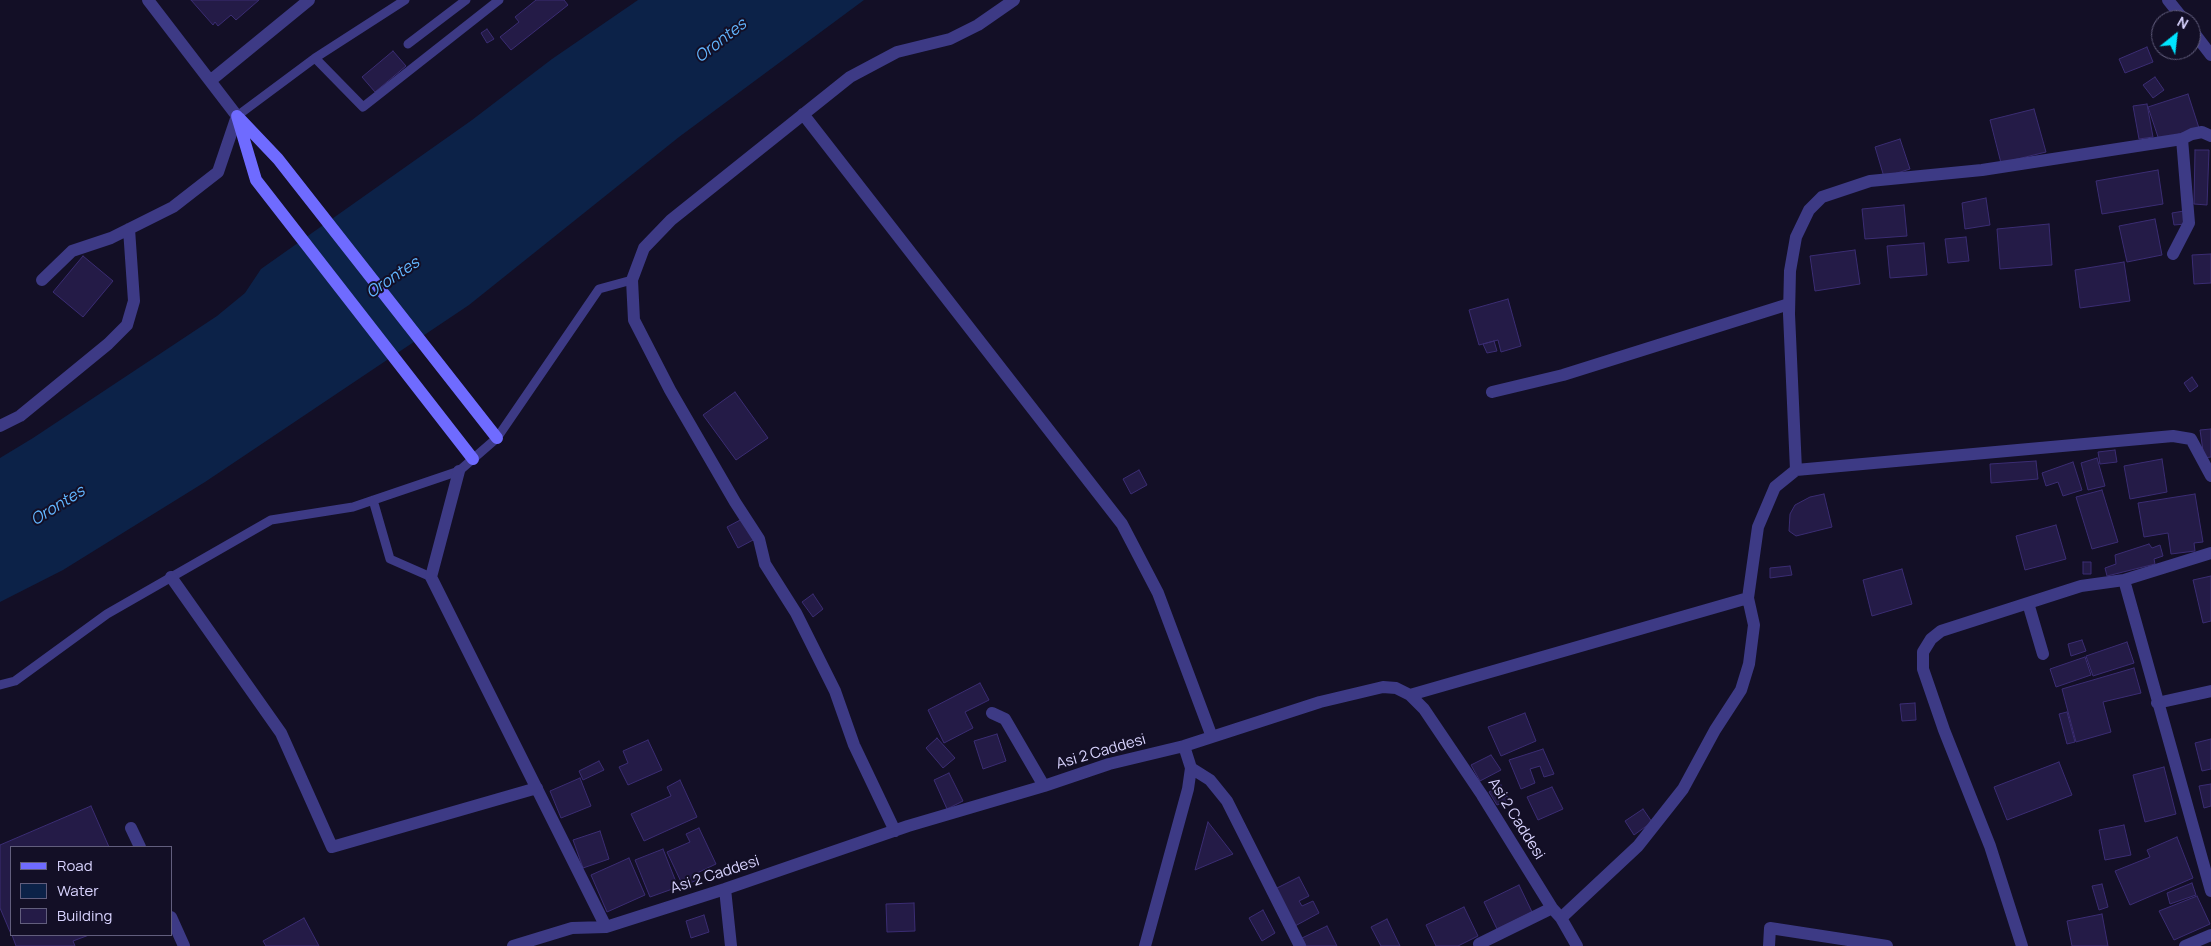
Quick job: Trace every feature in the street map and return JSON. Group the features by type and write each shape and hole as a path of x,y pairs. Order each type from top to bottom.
{"street":[{"path":"148,0 237,116 278,159 497,438"},
{"path":"210,81 309,0"},
{"path":"894,831 854,745 834,691 796,613 765,564 759,539 735,502 670,390 634,320 632,280 644,248 670,220 850,77 897,52 950,39 978,25 1014,0"},
{"path":"2168,0 2176,10"},
{"path":"2201,42 2211,54"},
{"path":"803,114 1122,524 1158,593 1212,737"},
{"path":"237,116 256,180 473,459"},
{"path":"42,280 72,251 111,238 173,207 218,172 237,116"},
{"path":"1796,470 1790,271 1796,237 1809,210 1822,197 1870,181 1982,170 2182,139 2202,132 2211,136"},
{"path":"2173,254 2189,223 2182,139"},
{"path":"0,426 20,416 108,344 127,325 134,301 129,229"},
{"path":"1492,392 1563,375 1790,304"},
{"path":"1480,944 1557,913 1638,846 1682,789 1715,730 1741,690 1749,664 1754,625 1748,598 1758,527 1775,487 1796,470 2173,436 2191,439 2211,476"},
{"path":"459,471 431,577 606,927"},
{"path":"2022,946 1990,846 1944,730 1923,669 1924,652 1931,639 1941,631 2081,586 2124,580 2211,553"},
{"path":"171,577 281,734 332,847 537,788"},
{"path":"2124,580 2211,891"},
{"path":"1410,695 1748,598"},
{"path":"2028,603 2043,654"},
{"name":"Asi 2 Caddesi","path":"513,946 534,943 572,928 606,927 725,889 894,831 1044,786 1109,764 1184,746 1320,702 1383,687 1396,688 1410,695 1424,709 1482,795 1577,946"},
{"path":"2157,703 2211,692"},
{"path":"992,713 1005,719 1044,786"},
{"path":"1145,946 1167,860 1183,810 1191,768 1184,746"},
{"path":"1191,768 1210,780 1227,801 1300,946"},
{"path":"131,828 140,846"},
{"path":"725,889 732,946"},
{"path":"172,919 184,946"},
{"path":"1769,946 1770,928 1887,946"},
{"path":"2185,946 2211,935"}],"lane":[{"path":"237,116 315,58 405,0"},
{"path":"408,44 466,0"},
{"path":"315,58 364,107 499,0"},
{"path":"0,685 15,681 107,614 271,520 353,507 459,471 497,438 599,289 632,280"},
{"path":"373,500 390,559 431,577"}],"water":[{"name":"Orontes","path":"638,0 864,0 679,137 469,305 205,482 63,570 0,602 0,458 217,316 245,293 261,269 472,120 552,59"}],"building":[{"path":"191,0 259,0 236,20 231,15 218,26 215,22 213,25"},
{"path":"536,0 564,0 568,5 511,50 500,37 519,22 515,17"},
{"path":"487,29 494,39 487,43 481,33"},
{"path":"2147,47 2153,62 2125,73 2119,59"},
{"path":"393,51 406,66 375,92 362,77"},
{"path":"2155,77 2164,90 2153,98 2143,85"},
{"path":"2188,94 2199,128 2159,140 2148,107"},
{"path":"2147,104 2153,137 2139,139 2133,106"},
{"path":"2034,109 2046,152 2001,163 1990,120"},
{"path":"1900,139 1910,169 1884,177 1875,147"},
{"path":"2195,150 2209,150 2207,205 2194,204"},
{"path":"2158,170 2163,204 2102,214 2096,181"},
{"path":"1986,198 1990,225 1965,229 1962,203"},
{"path":"1904,205 1907,236 1865,239 1862,209"},
{"path":"2184,211 2186,224 2174,225 2172,213"},
{"path":"2155,219 2162,255 2127,262 2119,226"},
{"path":"2049,224 2052,265 2000,269 1997,229"},
{"path":"1966,237 1969,261 1948,263 1945,239"},
{"path":"1924,243 1927,275 1890,278 1887,246"},
{"path":"1855,250 1860,284 1815,291 1810,256"},
{"path":"2211,254 2211,283 2194,284 2192,255"},
{"path":"83,256 113,281 83,317 53,292"},
{"path":"2124,262 2130,301 2080,308 2075,270"},
{"path":"1508,299 1521,346 1501,352 1498,340 1479,345 1469,310"},
{"path":"1494,341 1497,351 1487,353 1483,344"},
{"path":"2192,377 2198,386 2190,392 2184,383"},
{"path":"735,392 768,438 736,460 703,415"},
{"path":"2211,429 2211,457 2204,458 2200,430"},
{"path":"2115,450 2117,462 2100,464 2098,452"},
{"path":"2097,458 2105,486 2088,490 2081,463"},
{"path":"2162,459 2167,492 2130,499 2124,466"},
{"path":"2036,461 2038,479 1991,483 1990,464"},
{"path":"2073,462 2082,490 2063,496 2058,482 2046,486 2042,473"},
{"path":"1139,470 1147,485 1131,494 1123,479"},
{"path":"2102,490 2118,542 2092,549 2076,497"},
{"path":"1824,494 1832,527 1796,536 1789,531 1790,514 1795,505 1810,497"},
{"path":"2195,494 2203,542 2194,543 2195,551 2171,554 2168,533 2144,537 2138,503"},
{"path":"744,518 755,539 738,548 727,527"},
{"path":"2056,525 2066,559 2025,570 2016,536"},
{"path":"2149,544 2152,548 2160,545 2163,556 2154,559 2155,564 2107,576 2105,568 2116,564 2115,555"},
{"path":"2083,562 2091,562 2091,574 2083,574"},
{"path":"1790,566 1792,575 1770,578 1770,568"},
{"path":"1902,569 1912,604 1872,616 1863,580"},
{"path":"2211,576 2211,621 2203,623 2193,580"},
{"path":"813,594 823,609 813,617 802,602"},
{"path":"2082,640 2086,651 2071,656 2068,644"},
{"path":"2127,642 2134,663 2093,676 2086,656"},
{"path":"2085,657 2091,675 2056,687 2050,669"},
{"path":"2134,668 2141,693 2103,702 2111,732 2076,742 2062,689"},
{"path":"980,683 989,700 965,712 973,728 944,743 928,710"},
{"path":"1915,703 1916,720 1902,721 1900,704"},
{"path":"2067,712 2075,742 2067,744 2059,714"},
{"path":"1525,713 1536,741 1501,756 1488,727"},
{"path":"997,734 1006,761 983,769 974,741"},
{"path":"937,738 955,758 943,768 926,748"},
{"path":"2211,739 2211,769 2202,771 2195,743"},
{"path":"648,740 662,770 628,785 619,767 628,763 623,751"},
{"path":"1543,749 1554,774 1544,777 1540,766 1530,769 1535,783 1521,789 1509,760"},
{"path":"1491,755 1501,770 1480,781 1471,765"},
{"path":"599,761 604,770 583,780 579,771"},
{"path":"2059,762 2072,795 2007,820 1994,787"},
{"path":"2164,767 2176,814 2145,822 2133,775"},
{"path":"949,773 963,801 947,809 934,780"},
{"path":"580,778 591,806 561,818 550,791"},
{"path":"680,780 697,817 644,841 631,814 671,796 667,787"},
{"path":"2211,784 2211,806 2204,808 2199,786"},
{"path":"1501,785 1509,800 1497,805 1489,792"},
{"path":"1552,787 1563,809 1538,820 1527,797"},
{"path":"91,806 109,846 10,846 10,932 0,908 0,845"},
{"path":"1643,809 1652,822 1634,835 1625,821"},
{"path":"1208,822 1233,854 1195,870"},
{"path":"2124,825 2131,855 2105,860 2099,830"},
{"path":"699,828 716,864 695,874 697,880 683,886 667,852 690,842 686,834"},
{"path":"600,831 609,859 583,868 573,840"},
{"path":"2177,837 2193,878 2130,905 2115,871 2150,857 2147,850"},
{"path":"663,849 678,887 650,897 635,860"},
{"path":"629,858 645,895 607,912 591,875"},
{"path":"1299,877 1309,896 1299,901 1302,906 1313,901 1319,913 1295,926 1275,889"},
{"path":"2192,883 2196,895 2170,904 2167,893"},
{"path":"2102,884 2108,907 2099,910 2092,886"},
{"path":"1519,885 1532,912 1497,929 1484,902"},
{"path":"2197,896 2210,924 2174,940 2159,911"},
{"path":"914,903 915,931 887,932 886,904"},
{"path":"1464,907 1478,936 1458,946 1436,946 1426,925"},
{"path":"1263,910 1275,933 1262,941 1249,918"},
{"path":"2102,914 2108,946 2072,946 2067,921"},
{"path":"704,915 709,932 691,938 686,921"},
{"path":"304,918 319,946 266,946 263,941"},
{"path":"1387,919 1400,946 1381,946 1371,927"},
{"path":"1327,926 1337,946 1306,946 1302,938"},
{"path":"12,936 86,936 73,941 75,946 16,946"}]}
